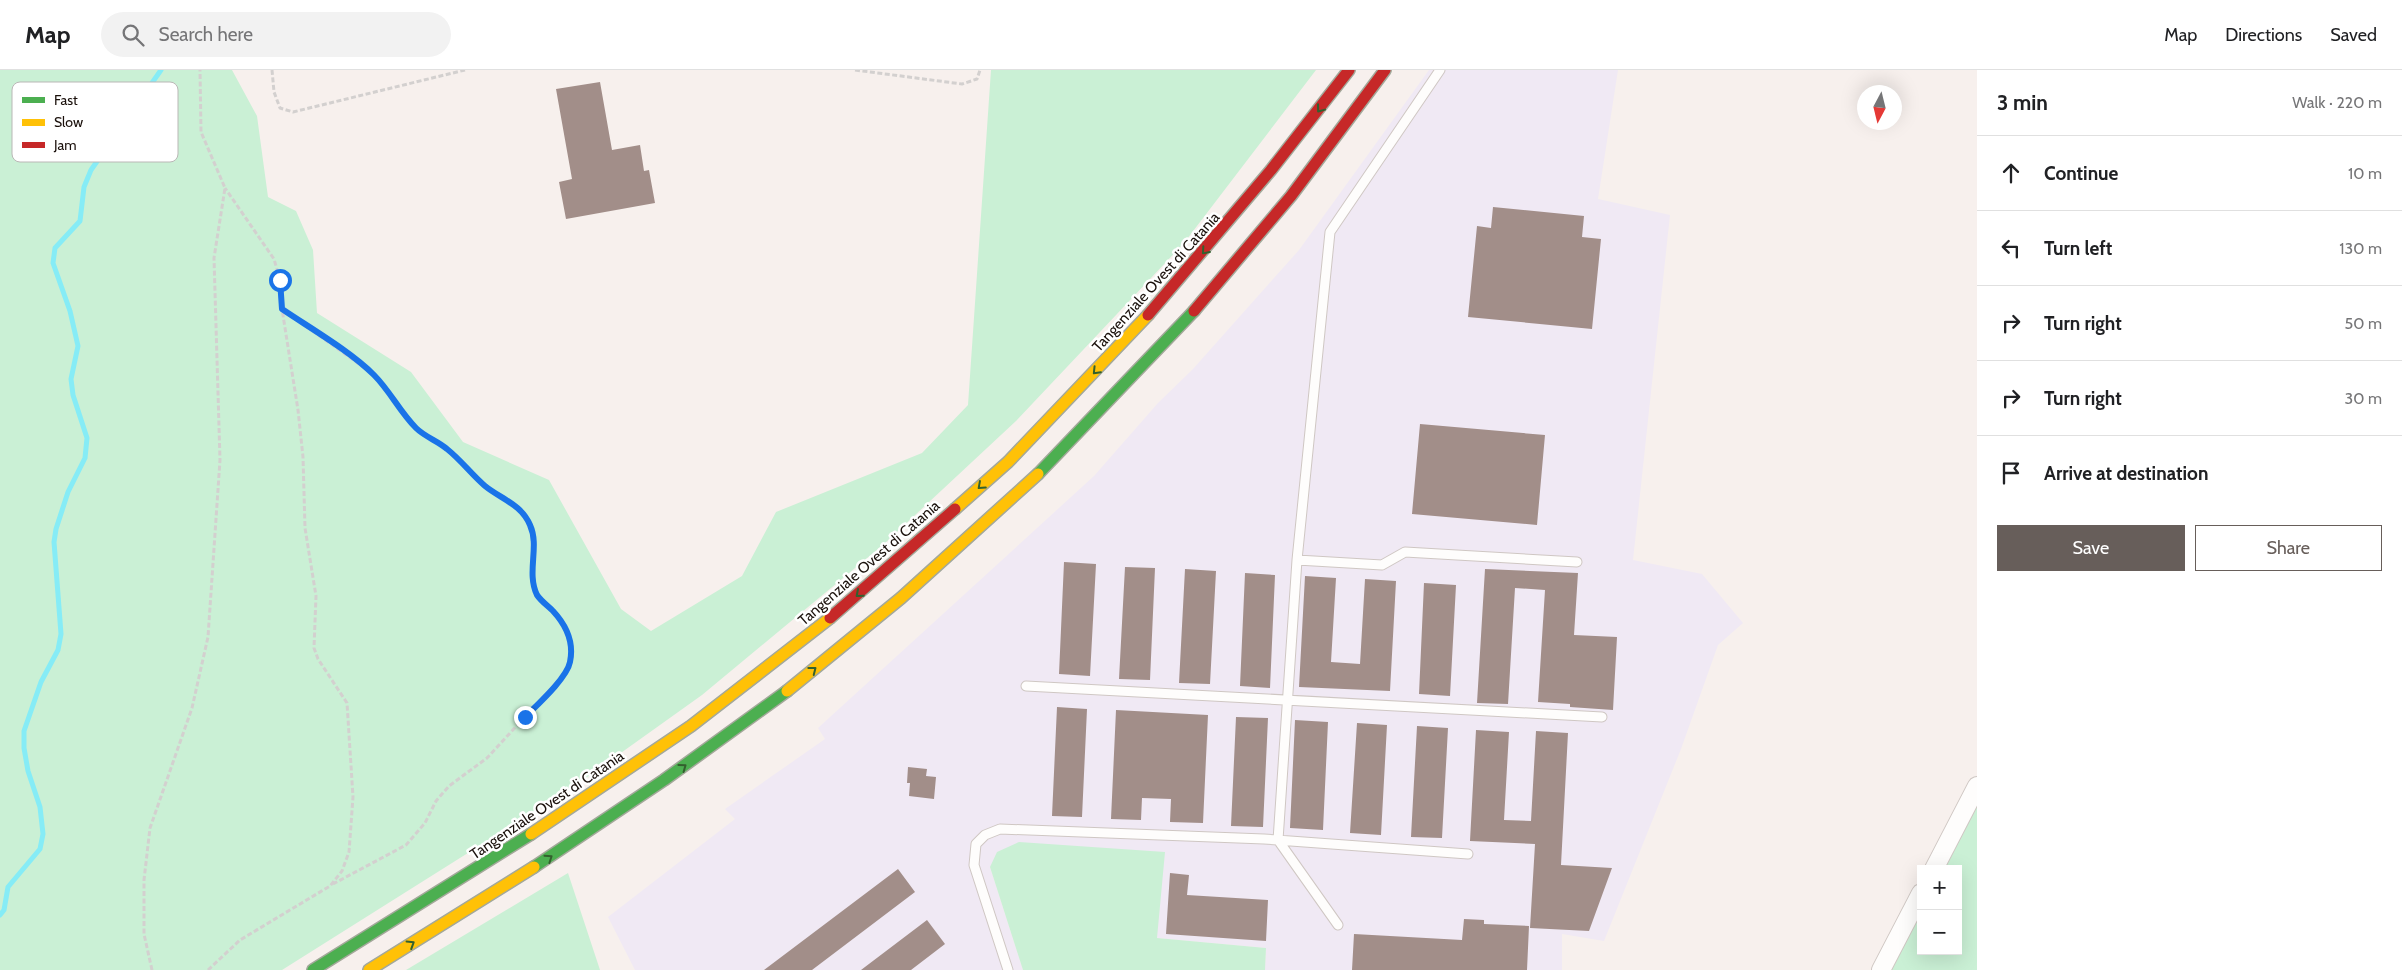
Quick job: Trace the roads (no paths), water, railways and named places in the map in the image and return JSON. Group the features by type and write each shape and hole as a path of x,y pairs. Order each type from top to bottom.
{"highway":[{"name":"Tangenziale Ovest di Catania","path":"313,970 533,835 741,689 836,613 1015,456 1145,319 1248,200 1349,70"},
{"path":"370,970 541,864 664,781 758,713 855,637 943,561 1038,475 1170,338 1296,192 1386,70"},
{"path":"1248,200 1297,119 1312,98"}],"street":[{"path":"1936,865 1977,786"},
{"path":"1881,970 1917,901"}],"lane":[{"path":"1338,925 1278,840 1297,560 1330,232 1440,70"},
{"path":"1297,560 1382,565 1405,552 1577,562"},
{"path":"1026,686 1602,717"},
{"path":"1008,970 974,865 976,844 985,835 1000,829 1278,840 1468,854"}],"waterway":[{"path":"153,82 161,70"},
{"path":"0,915 4,910 8,887 40,849 43,834 40,807 28,771 24,748 24,731 41,682 58,650 61,634 54,542 56,529 68,492 85,458 87,438 73,395 71,379 78,346 70,311 53,263 55,248 80,221 84,187 97,162"}]}
